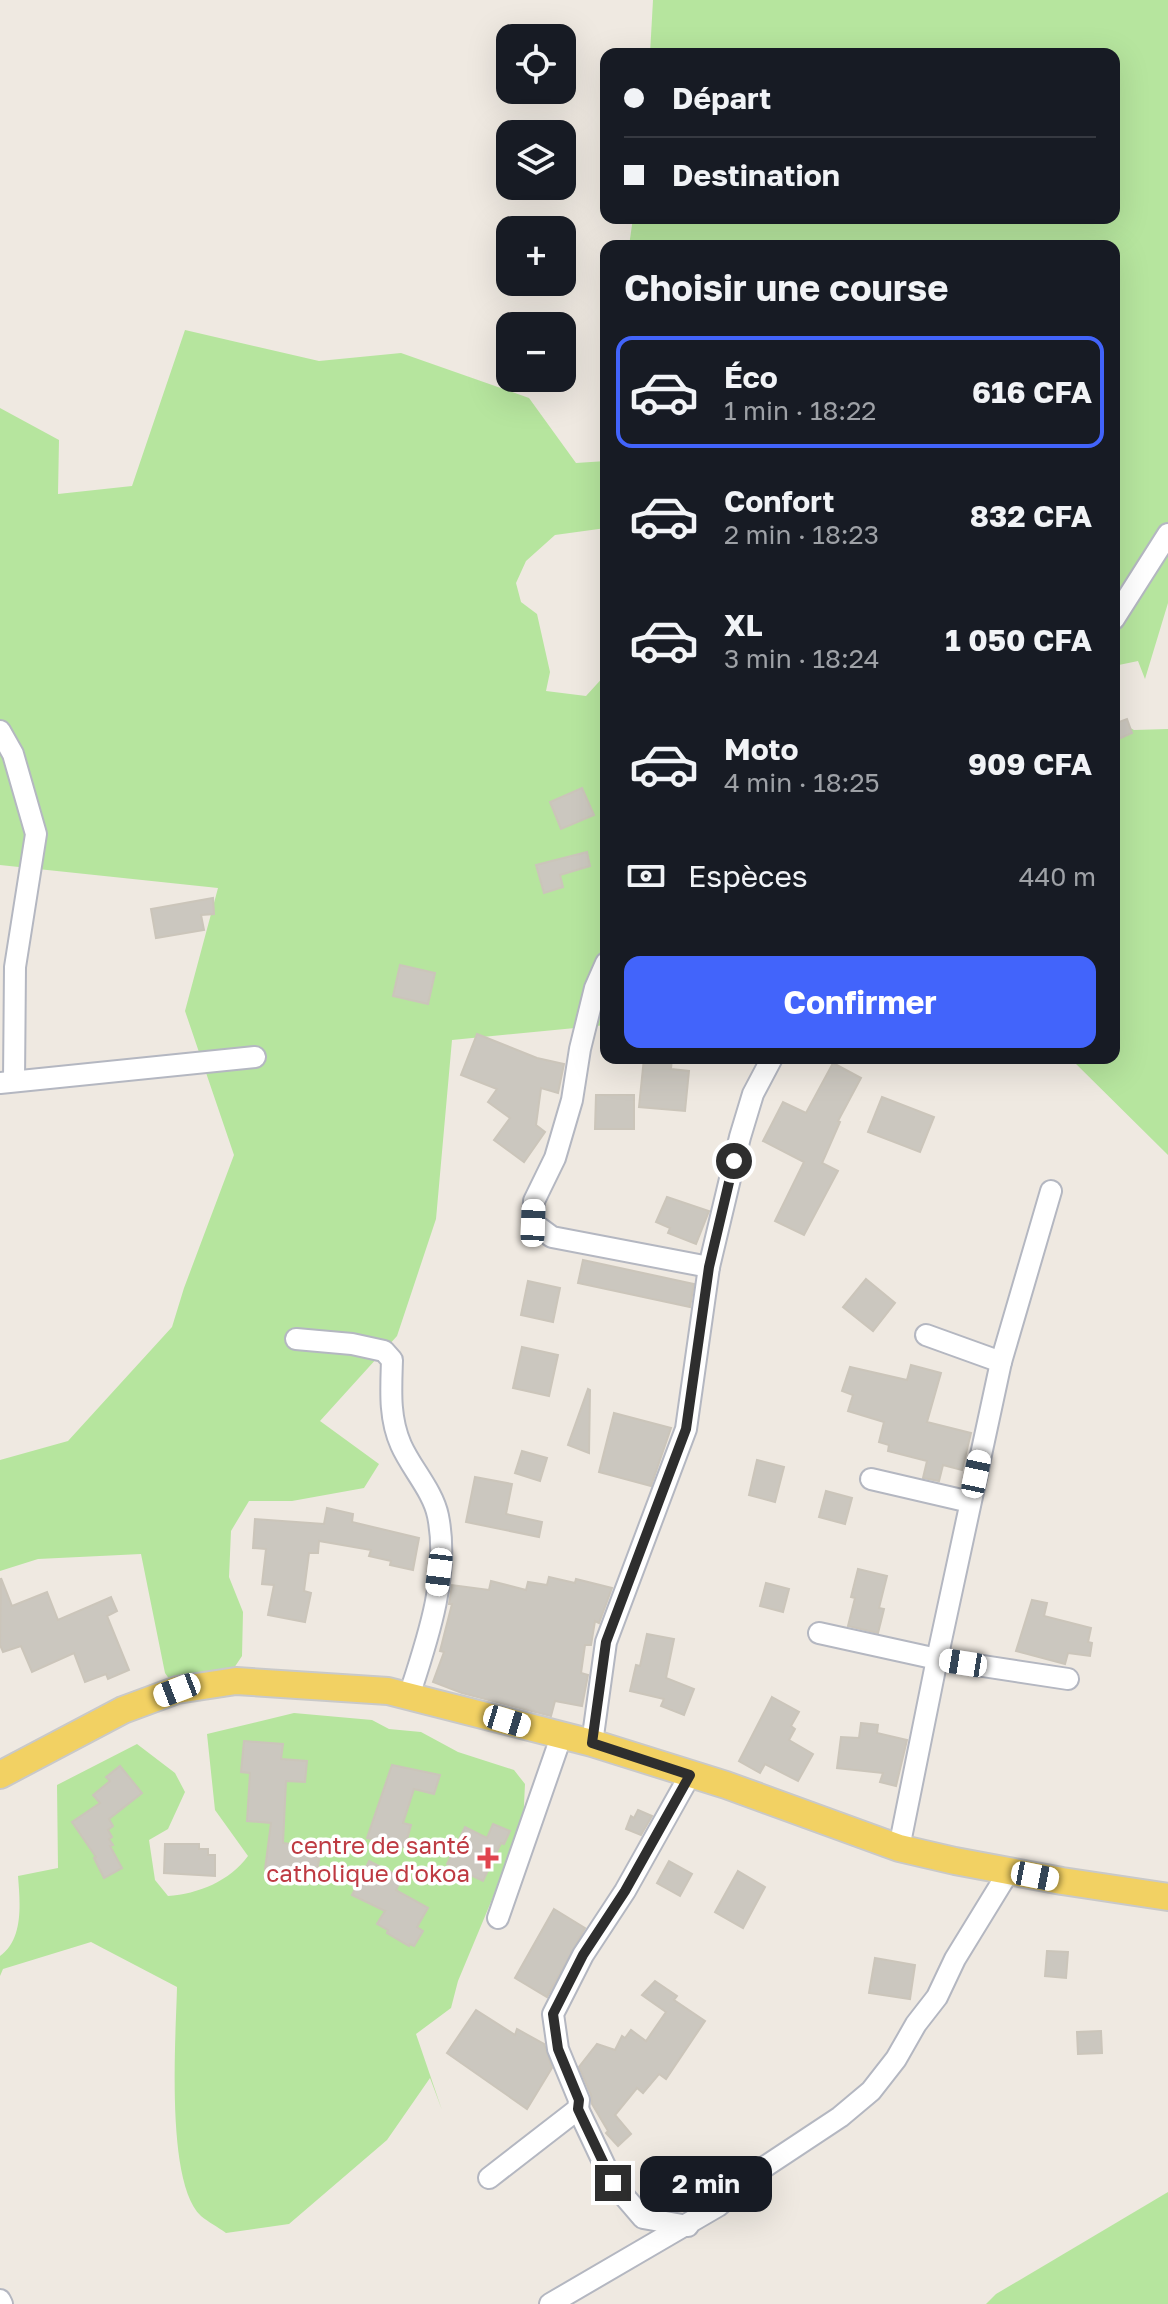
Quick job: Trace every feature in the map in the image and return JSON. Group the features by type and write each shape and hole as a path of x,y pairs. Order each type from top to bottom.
{"main road":[{"path":"0,1775 123,1710 177,1690 236,1681 388,1691 592,1743 899,1848 1062,1881 1168,1897"}],"street":[{"path":"1120,610 1168,534"},
{"path":"0,731 13,754 36,834 15,967 7,1082 255,1057"},
{"path":"600,977 580,1049 572,1100 555,1158 534,1201 533,1223 552,1237 709,1267"},
{"path":"592,1743 606,1642 686,1429 709,1267 740,1137 753,1094 769,1064"},
{"path":"899,1848 1001,1362 1051,1191"},
{"path":"926,1335 1001,1362"},
{"path":"296,1339 352,1344 384,1351 392,1360 391,1412 400,1444 438,1513 442,1546 433,1624 409,1696"},
{"path":"871,1479 970,1502"},
{"path":"819,1633 937,1659 1068,1679"},
{"path":"498,1918 561,1737"},
{"path":"688,2226 643,2218 613,2183 578,2109 579,2100 558,2049 553,2014 583,1955 625,1891 690,1775"},
{"path":"550,2304 688,2226 718,2206 763,2168 840,2117 871,2091 937,1997 955,1959 1009,1871"},
{"path":"489,2178 578,2109"}],"green space":[{"path":"653,0 1168,0 1168,603 1145,679 1138,661 1120,665 1120,240 630,240 632,224 1120,224 1120,48 650,48"},
{"path":"185,330 319,361 401,353 496,386 496,392 512,392 529,398 576,463 600,461 600,529 555,535 526,561 516,583 521,602 537,614 550,672 546,691 586,696 600,681 600,984 592,996 600,997 600,1026 452,1040 436,1219 397,1336 320,1421 379,1464 364,1488 292,1501 249,1501 231,1531 229,1577 243,1612 242,1656 232,1671 172,1683 165,1673 141,1554 38,1559 0,1571 0,1460 68,1441 172,1327 234,1155 185,1011 218,888 0,865 0,408 59,440 58,494 132,486"},
{"path":"1120,722 1134,730 1168,729 1168,1155 1076,1064 1120,1064"},
{"path":"294,1713 372,1720 389,1729 421,1732 458,1752 514,1770 525,1784 523,1825 458,1981 451,2008 416,2034 442,2110 430,2078 387,2140 289,2224 226,2233 201,2216 190,2198 182,2173 175,2107 177,1987 91,1942 3,1969 0,1976 0,1956 8,1949 17,1930 20,1908 18,1876 58,1868 57,1785 137,1744 175,1773 185,1792 168,1829 149,1840 155,1880 168,1896 202,1889 232,1873 248,1856 215,1810 207,1734"},
{"path":"1168,2192 1168,2304 986,2304 996,2294"}],"building":[{"path":"1127,719 1132,733 1120,738 1120,722"},
{"path":"582,788 594,815 561,829 550,802"},
{"path":"587,852 590,866 560,875 563,887 544,893 536,865"},
{"path":"213,898 214,914 201,915 204,930 156,938 151,909"},
{"path":"400,965 435,973 428,1004 393,996"},
{"path":"477,1034 537,1058 564,1064 558,1093 541,1088 536,1125 545,1132 524,1162 494,1140 510,1118 488,1102 497,1089 461,1075"},
{"path":"643,1064 671,1064 671,1069 689,1071 685,1111 639,1107"},
{"path":"832,1064 861,1078 838,1121 822,1163 838,1171 804,1235 775,1221 804,1162 763,1141 783,1102 806,1113"},
{"path":"596,1095 634,1095 634,1129 595,1129"},
{"path":"882,1097 934,1117 920,1152 868,1132"},
{"path":"667,1197 709,1211 696,1244 668,1233 670,1228 656,1222"},
{"path":"583,1260 694,1284 690,1307 578,1283"},
{"path":"866,1279 895,1303 873,1331 843,1307"},
{"path":"528,1281 560,1288 553,1322 521,1315"},
{"path":"522,1347 558,1355 549,1396 513,1388"},
{"path":"911,1365 941,1373 927,1422 971,1433 962,1470 943,1465 939,1481 923,1478 927,1461 888,1451 889,1445 879,1442 884,1422 848,1411 853,1395 842,1391 850,1367 907,1380"},
{"path":"590,1390 589,1453 568,1445"},
{"path":"614,1413 671,1428 651,1486 599,1472"},
{"path":"522,1451 547,1458 540,1481 515,1473"},
{"path":"757,1460 784,1467 775,1502 749,1495"},
{"path":"475,1477 512,1484 506,1514 542,1522 539,1537 466,1522"},
{"path":"826,1491 852,1498 845,1524 819,1517"},
{"path":"327,1508 353,1514 352,1522 419,1538 413,1570 369,1556 371,1550 319,1541 318,1553 309,1553 304,1591 311,1593 305,1622 268,1615 274,1585 262,1584 266,1549 253,1548 255,1519 324,1524"},
{"path":"858,1569 887,1576 879,1608 884,1609 878,1633 848,1626"},
{"path":"549,1577 575,1583 576,1579 612,1588 599,1623 595,1621 591,1645 585,1645 581,1673 588,1675 582,1706 555,1701 551,1716 462,1693 433,1682 444,1652 440,1651 452,1604 449,1604 452,1585 489,1590 491,1581 526,1590 528,1582 547,1585"},
{"path":"1,1578 12,1606 47,1592 58,1620 111,1597 117,1611 107,1616 129,1670 108,1679 106,1674 85,1682 74,1653 32,1672 21,1646 3,1652 0,1645"},
{"path":"766,1583 789,1589 783,1612 760,1606"},
{"path":"1032,1600 1047,1603 1044,1616 1091,1628 1088,1642 1092,1643 1090,1656 1068,1653 1065,1664 1016,1651"},
{"path":"647,1634 674,1639 666,1678 694,1689 684,1715 661,1706 664,1699 630,1691 636,1665 640,1666"},
{"path":"772,1697 799,1712 791,1726 795,1729 789,1740 813,1754 798,1781 765,1764 760,1773 739,1761"},
{"path":"861,1723 878,1725 877,1733 907,1740 896,1786 880,1782 883,1773 837,1768 841,1737 859,1738"},
{"path":"244,1741 283,1744 281,1759 307,1761 305,1782 286,1781 283,1843 321,1848 317,1873 265,1869 271,1823 247,1821 250,1773 241,1772"},
{"path":"392,1765 440,1775 434,1794 414,1789 403,1823 411,1825 405,1847 367,1838"},
{"path":"120,1766 142,1793 109,1819 113,1826 108,1830 113,1845 110,1846 122,1868 104,1878 96,1857 72,1822 100,1803 93,1795 110,1781 106,1777"},
{"path":"638,1810 652,1816 641,1835 626,1829 631,1816 634,1818"},
{"path":"493,1824 510,1831 483,1881 447,1864 465,1827 487,1838"},
{"path":"165,1844 199,1844 199,1849 208,1849 208,1855 215,1855 215,1876 164,1873"},
{"path":"369,1861 402,1878 396,1890 428,1908 417,1927 423,1931 414,1946 387,1933 388,1930 377,1924 385,1911 352,1895"},
{"path":"669,1861 692,1874 680,1896 657,1883"},
{"path":"738,1871 765,1887 743,1928 715,1912"},
{"path":"554,1909 585,1928 547,1997 515,1978"},
{"path":"1047,1951 1068,1952 1066,1978 1045,1976"},
{"path":"875,1958 915,1965 910,1999 869,1993"},
{"path":"655,1981 677,1996 674,2000 705,2021 666,2079 659,2074 643,2093 637,2088 615,2115 631,2134 618,2146 606,2133 608,2131 592,2104 579,2067 597,2044 615,2050 622,2036 625,2038 631,2030 646,2041 666,2012 642,1995"},
{"path":"476,2010 515,2035 517,2029 544,2044 552,2068 527,2109 447,2053"},
{"path":"1101,2031 1102,2053 1078,2054 1077,2032"}],"place":[{"name":"centre de santé catholique d'okoa","path":"488,1858"}],"route":[{"path":"613,2183 578,2109 579,2100 558,2049 553,2014 583,1955 625,1891 690,1775 592,1743 606,1642 686,1429 709,1267 734,1161"}]}
